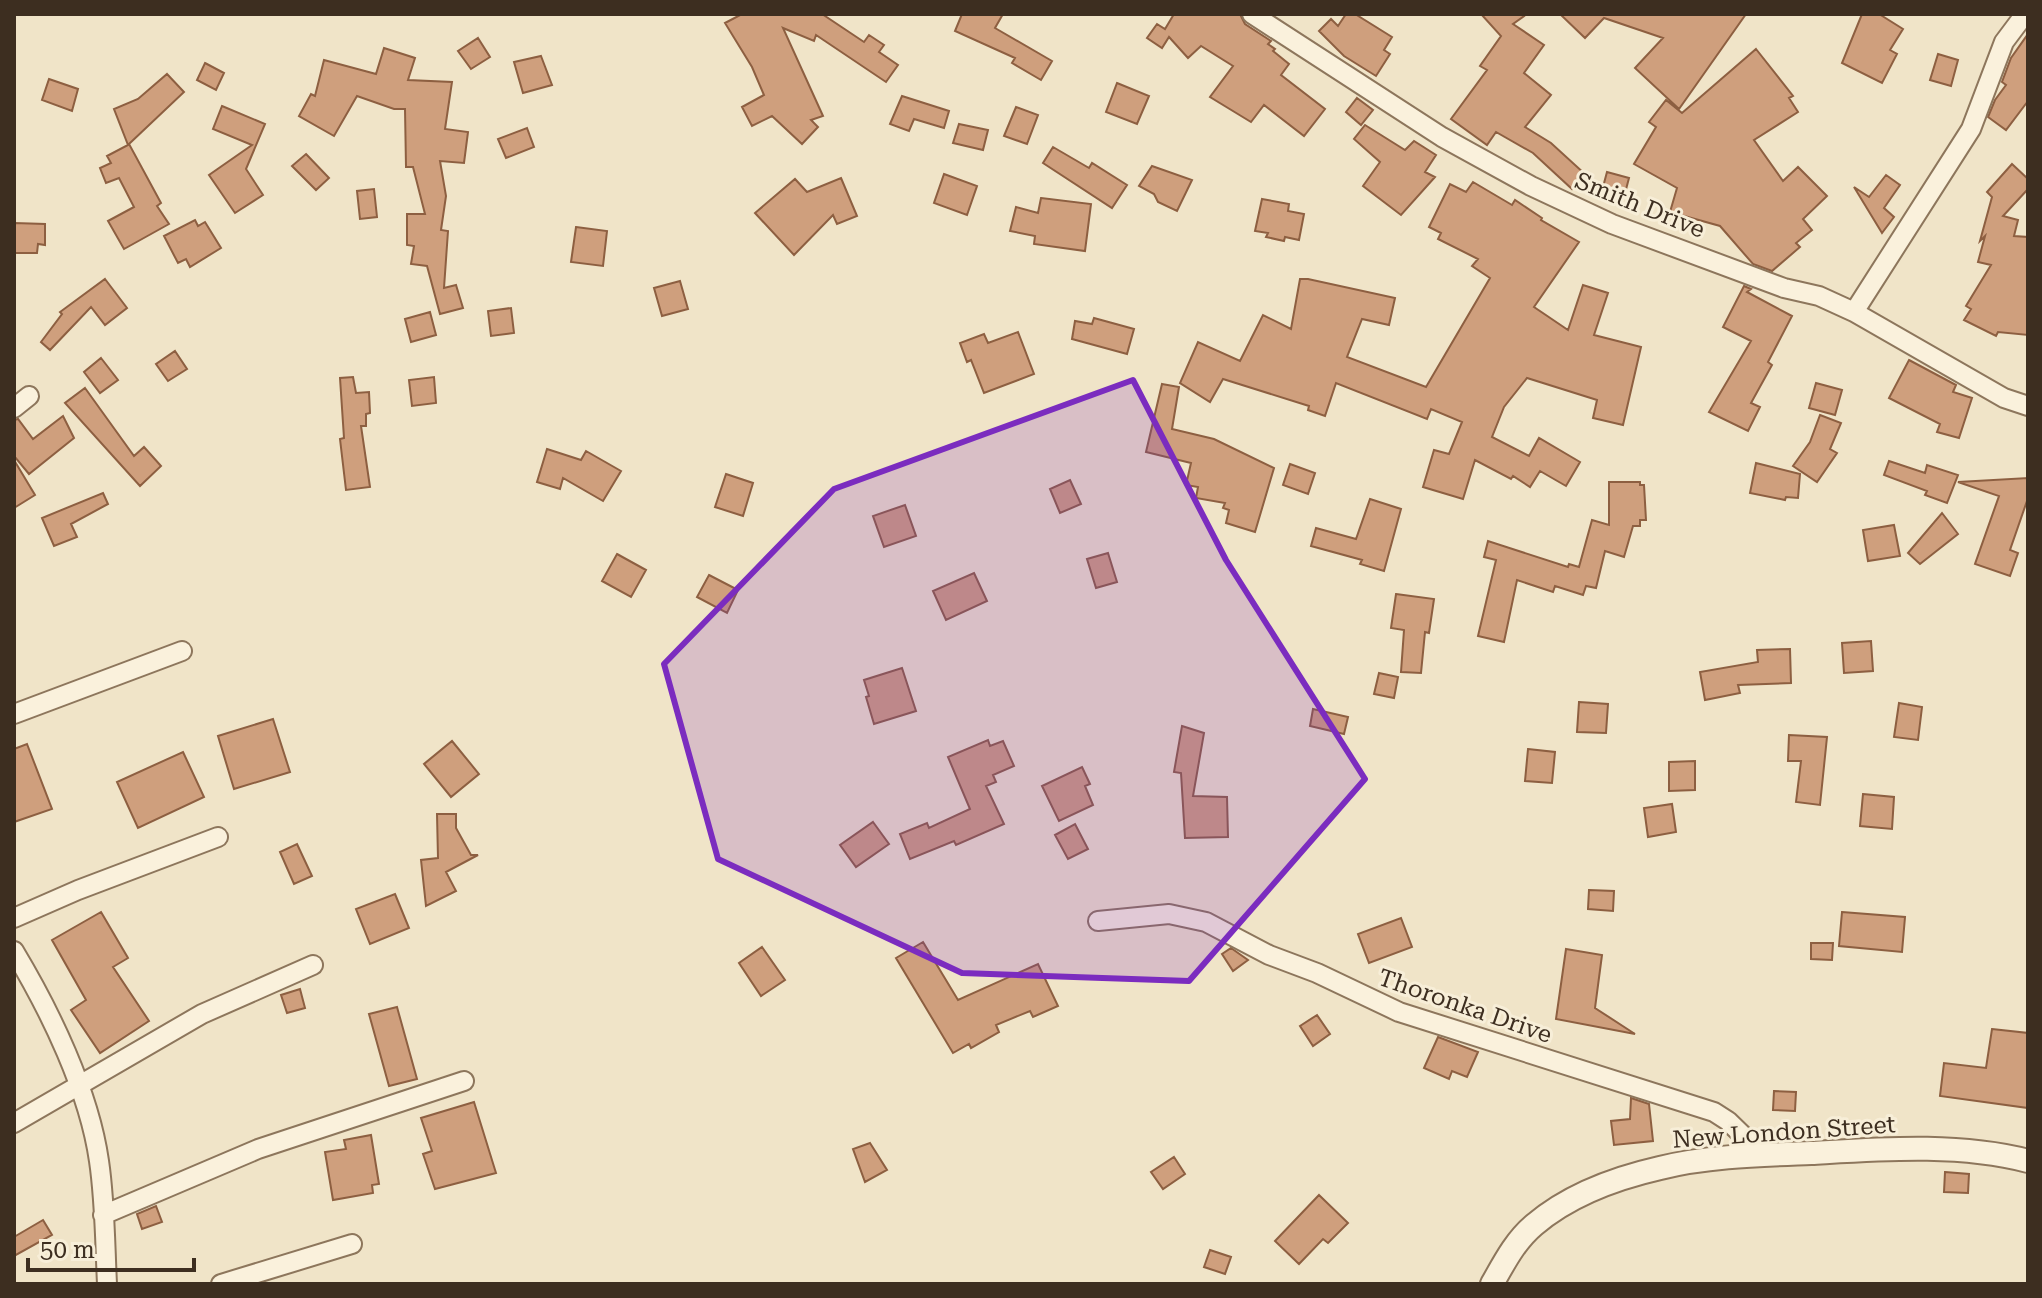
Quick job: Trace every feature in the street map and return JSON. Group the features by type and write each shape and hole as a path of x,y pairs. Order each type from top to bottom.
{"street":[{"name":"Smith Drive","path":"1252,14 1442,137 1531,186 1612,224 1784,288 1819,296 1854,312 2004,398 2028,406"},
{"path":"1854,312 1971,129 2004,42 2025,14"},
{"path":"14,714 182,651"},
{"path":"14,918 78,890 218,837"},
{"name":"Thoronka Drive","path":"1098,921 1169,914 1206,922 1269,955 1317,973 1399,1012 1714,1112 1728,1121 1763,1155"},
{"path":"14,951 54,1027 78,1086 99,1159 107,1284"},
{"path":"14,1123 202,1014 313,965"},
{"path":"103,1215 258,1149 464,1081"},
{"name":"New London Street","path":"1492,1284 1518,1241 1534,1224 1613,1181 1662,1167 1763,1155 1911,1149 1964,1151 2028,1161"},
{"path":"221,1284 352,1244"}],"highlighted area":[{"path":"1133,380 1226,560 1365,779 1189,981 962,973 718,859 664,664 834,489"}],"building":[{"path":"742,14 822,14 864,42 869,35 884,45 879,52 898,65 886,82 816,35 814,41 783,28 823,116 811,120 818,127 802,144 772,116 752,126 742,107 764,95 752,67 725,23"},
{"path":"962,14 1003,14 995,28 1052,61 1041,80 1012,63 1015,58 955,31"},
{"path":"1174,14 1240,14 1245,24 1271,41 1268,44 1275,49 1273,51 1289,64 1281,75 1325,109 1304,136 1264,105 1251,122 1210,97 1233,66 1201,46 1188,58 1169,37 1162,48 1147,38 1157,24 1165,29"},
{"path":"1346,14 1355,14 1392,37 1384,50 1390,54 1376,76 1344,56 1319,31 1331,19 1338,26"},
{"path":"1481,14 1527,14 1513,24 1544,45 1524,73 1551,95 1525,127 1551,143 1586,175 1572,189 1533,153 1496,132 1487,145 1451,119 1487,70 1480,66 1501,36"},
{"path":"1560,14 1746,14 1679,109 1635,68 1663,38 1604,18 1585,38"},
{"path":"1862,14 1879,14 1903,29 1890,50 1897,54 1882,83 1842,63"},
{"path":"2028,34 2028,101 2006,130 1988,117 2006,85 2002,82 2011,58"},
{"path":"478,38 490,57 471,69 458,51"},
{"path":"384,48 415,58 408,80 452,82 445,129 468,132 464,163 440,161 446,196 441,230 448,231 444,288 456,285 463,308 440,314 427,266 411,264 414,246 407,245 407,214 425,214 413,167 406,167 405,109 394,109 357,96 334,136 299,116 311,94 315,96 324,60 376,74"},
{"path":"1756,49 1793,96 1789,98 1798,112 1754,140 1783,181 1798,167 1827,196 1803,219 1812,230 1796,243 1800,247 1772,271 1753,264 1720,226 1670,212 1677,188 1634,164 1656,127 1649,122 1666,100 1682,113"},
{"path":"1938,54 1958,60 1951,86 1930,80"},
{"path":"541,56 552,85 523,93 514,62"},
{"path":"205,63 224,73 216,90 197,80"},
{"path":"167,74 184,92 129,144 161,203 157,206 169,224 124,249 108,221 134,207 119,178 106,183 100,168 111,163 107,156 128,145 114,109 138,99"},
{"path":"49,79 78,89 72,111 42,100"},
{"path":"1117,83 1149,96 1137,124 1106,112"},
{"path":"902,96 949,111 944,128 914,119 909,131 890,124"},
{"path":"1357,98 1373,110 1361,125 1346,112"},
{"path":"222,106 265,124 246,169 263,195 235,213 209,175 252,145 213,129"},
{"path":"1016,107 1038,115 1027,144 1004,136"},
{"path":"959,124 988,130 983,150 953,143"},
{"path":"1365,125 1405,150 1414,141 1436,155 1425,172 1435,177 1401,215 1363,186 1380,162 1354,139"},
{"path":"527,128 534,147 506,158 498,139"},
{"path":"1053,147 1089,168 1092,163 1127,185 1112,208 1043,163"},
{"path":"306,154 329,178 316,190 292,166"},
{"path":"2012,164 2028,179 2028,189 2003,216 2018,220 2014,236 2028,237 2028,335 1998,332 1996,336 1964,320 1971,309 1966,306 1991,265 1978,262 1985,236 1980,241 1992,197 1987,192"},
{"path":"1152,166 1192,180 1177,211 1158,202 1154,194 1139,186"},
{"path":"1607,172 1629,178 1624,197 1603,187"},
{"path":"944,174 977,186 967,215 934,203"},
{"path":"1886,175 1900,185 1884,208 1894,217 1882,233 1854,187 1869,197"},
{"path":"841,178 857,216 837,224 833,215 794,255 755,213 795,179 807,192"},
{"path":"1473,182 1512,205 1515,200 1541,220 1579,242 1534,307 1568,330 1583,285 1608,293 1594,335 1641,347 1623,425 1593,418 1597,400 1527,378 1504,407 1492,437 1529,456 1539,438 1580,462 1566,486 1540,471 1530,487 1475,460 1463,499 1423,487 1434,450 1449,454 1462,422 1431,409 1427,419 1336,383 1325,416 1308,410 1309,406 1223,379 1210,402 1180,383 1198,342 1240,361 1263,315 1291,329 1300,279 1308,279 1395,298 1389,325 1362,319 1347,357 1426,387 1490,278 1472,266 1478,259 1438,239 1441,233 1429,227 1450,184 1466,192"},
{"path":"374,189 377,217 360,219 357,191"},
{"path":"1041,198 1091,204 1085,251 1034,244 1035,236 1010,231 1016,207 1038,213"},
{"path":"1262,199 1289,204 1288,211 1304,214 1299,240 1285,237 1284,241 1255,231"},
{"path":"195,220 198,226 205,222 221,248 190,267 186,259 178,263 164,236"},
{"path":"14,223 45,224 45,245 38,244 37,253 14,253"},
{"path":"576,227 607,231 603,266 571,262"},
{"path":"105,279 127,308 105,325 91,307 50,350 41,342 62,314 60,312"},
{"path":"680,281 688,309 662,316 654,288"},
{"path":"1744,286 1751,289 1747,292 1792,316 1768,362 1772,365 1751,403 1760,407 1748,431 1709,412 1751,341 1723,327"},
{"path":"511,308 514,333 491,336 488,311"},
{"path":"430,312 436,335 411,342 405,319"},
{"path":"1094,318 1134,329 1127,354 1072,339 1075,321 1092,324"},
{"path":"1018,332 1034,374 984,393 971,360 967,362 960,343 984,334 988,343"},
{"path":"175,351 187,369 168,381 156,364"},
{"path":"101,358 118,380 100,393 84,372"},
{"path":"1909,360 1956,385 1953,392 1972,398 1959,438 1937,432 1940,424 1889,398"},
{"path":"353,377 356,393 369,392 370,413 366,414 366,426 361,426 370,487 346,490 340,439 344,438 340,378"},
{"path":"434,377 436,403 412,406 409,380"},
{"path":"1816,383 1842,390 1835,415 1809,408"},
{"path":"1162,384 1179,387 1172,429 1214,439 1274,468 1255,532 1226,523 1229,510 1223,508 1225,503 1196,498 1198,487 1186,485 1191,463 1146,452"},
{"path":"85,388 134,456 144,447 161,466 140,486 65,403"},
{"path":"1820,415 1841,423 1830,449 1837,453 1817,482 1793,466 1810,442"},
{"path":"63,416 74,438 29,474 14,456 14,420 18,419 33,439"},
{"path":"547,449 581,460 586,451 621,471 603,501 563,478 560,489 537,482"},
{"path":"14,460 35,495 14,508"},
{"path":"1889,461 1925,473 1927,465 1958,475 1947,503 1925,495 1927,491 1884,475"},
{"path":"1756,463 1800,474 1798,498 1786,497 1785,500 1750,493"},
{"path":"1290,464 1315,473 1308,494 1283,485"},
{"path":"726,474 753,483 743,516 715,507"},
{"path":"2028,478 2028,498 2010,550 2018,553 2010,576 1975,564 1999,496 1958,482"},
{"path":"1070,480 1081,504 1060,513 1050,489"},
{"path":"1609,482 1640,482 1644,485 1646,520 1640,520 1640,526 1633,526 1624,557 1605,551 1596,588 1586,586 1583,595 1555,586 1553,592 1517,580 1504,642 1478,636 1496,560 1484,557 1488,541 1568,567 1569,564 1579,567 1592,520 1609,525"},
{"path":"103,493 108,504 71,524 77,537 54,546 42,518"},
{"path":"1370,499 1401,509 1384,571 1360,564 1362,560 1311,546 1316,528 1356,539"},
{"path":"905,505 916,536 884,547 873,516"},
{"path":"1942,513 1958,534 1920,564 1908,553"},
{"path":"1894,525 1900,556 1868,561 1863,530"},
{"path":"1108,553 1117,582 1096,588 1087,559"},
{"path":"617,554 646,570 631,597 602,581"},
{"path":"974,573 987,601 946,620 933,591"},
{"path":"709,575 738,590 727,613 697,597"},
{"path":"1396,594 1434,599 1429,633 1425,632 1421,673 1401,672 1404,630 1391,628"},
{"path":"1871,641 1873,671 1844,673 1842,643"},
{"path":"1790,649 1791,683 1738,685 1740,693 1705,700 1700,672 1758,662 1757,650"},
{"path":"902,668 916,711 874,724 864,680"},
{"path":"1379,673 1398,677 1394,698 1374,694"},
{"path":"1579,702 1608,704 1606,733 1577,732"},
{"path":"1899,703 1922,707 1918,740 1894,737"},
{"path":"1313,709 1348,717 1344,734 1310,726"},
{"path":"273,719 290,772 234,789 218,736"},
{"path":"1182,726 1204,733 1193,796 1227,797 1228,837 1185,838 1181,773 1174,772"},
{"path":"1789,735 1827,737 1820,805 1796,802 1801,761 1788,761"},
{"path":"988,740 990,746 1003,741 1014,766 993,775 996,782 986,786 1004,824 956,845 954,841 910,859 900,834 927,823 929,828 970,809 948,757"},
{"path":"452,741 479,774 451,797 424,764"},
{"path":"27,744 52,809 14,822 14,749"},
{"path":"1528,749 1555,752 1552,783 1525,781"},
{"path":"183,752 204,797 138,828 117,782"},
{"path":"1695,761 1695,790 1669,791 1669,762"},
{"path":"1082,767 1090,784 1085,786 1093,805 1059,821 1042,786"},
{"path":"1863,794 1894,797 1892,829 1860,826"},
{"path":"1672,804 1676,832 1648,837 1644,808"},
{"path":"437,814 456,814 456,828 471,855 478,855 446,872 456,891 426,906 421,860 438,858"},
{"path":"873,822 889,844 856,867 840,845"},
{"path":"1075,824 1088,849 1068,859 1055,835"},
{"path":"297,844 312,876 294,884 280,852"},
{"path":"1589,890 1614,891 1613,911 1588,909"},
{"path":"395,894 409,928 370,944 356,909"},
{"path":"101,912 128,958 113,967 149,1021 100,1053 71,1010 86,1000 52,940"},
{"path":"1842,912 1905,917 1902,952 1839,946"},
{"path":"1401,918 1412,947 1369,963 1358,934"},
{"path":"923,942 958,1000 1038,964 1058,1006 1033,1017 1030,1011 996,1025 999,1032 971,1048 969,1044 953,1053 896,958"},
{"path":"1811,943 1833,943 1832,960 1811,959"},
{"path":"762,947 785,980 761,996 739,963"},
{"path":"1231,948 1248,960 1233,971 1222,954"},
{"path":"1566,949 1602,955 1595,1008 1635,1034 1556,1019"},
{"path":"300,989 305,1008 287,1013 281,995"},
{"path":"397,1007 417,1079 389,1086 369,1014"},
{"path":"1317,1015 1330,1034 1313,1046 1300,1026"},
{"path":"1992,1029 2028,1033 2028,1108 1940,1096 1944,1063 1986,1068"},
{"path":"1438,1037 1478,1052 1467,1077 1452,1071 1449,1079 1424,1068"},
{"path":"1774,1091 1796,1092 1795,1111 1773,1110"},
{"path":"1631,1098 1649,1104 1653,1141 1614,1145 1611,1121 1630,1119"},
{"path":"474,1102 496,1173 435,1189 423,1154 432,1151 421,1118"},
{"path":"371,1135 379,1184 372,1185 373,1193 333,1200 325,1152 346,1149 344,1140"},
{"path":"870,1143 887,1170 865,1182 853,1149"},
{"path":"1174,1157 1185,1174 1163,1189 1151,1172"},
{"path":"1945,1172 1969,1174 1968,1193 1944,1192"},
{"path":"1319,1195 1348,1223 1328,1243 1323,1239 1299,1264 1275,1241"},
{"path":"156,1206 162,1222 142,1229 137,1214"},
{"path":"43,1220 52,1235 14,1256 14,1237"},
{"path":"1210,1250 1231,1257 1225,1274 1204,1267"}]}
